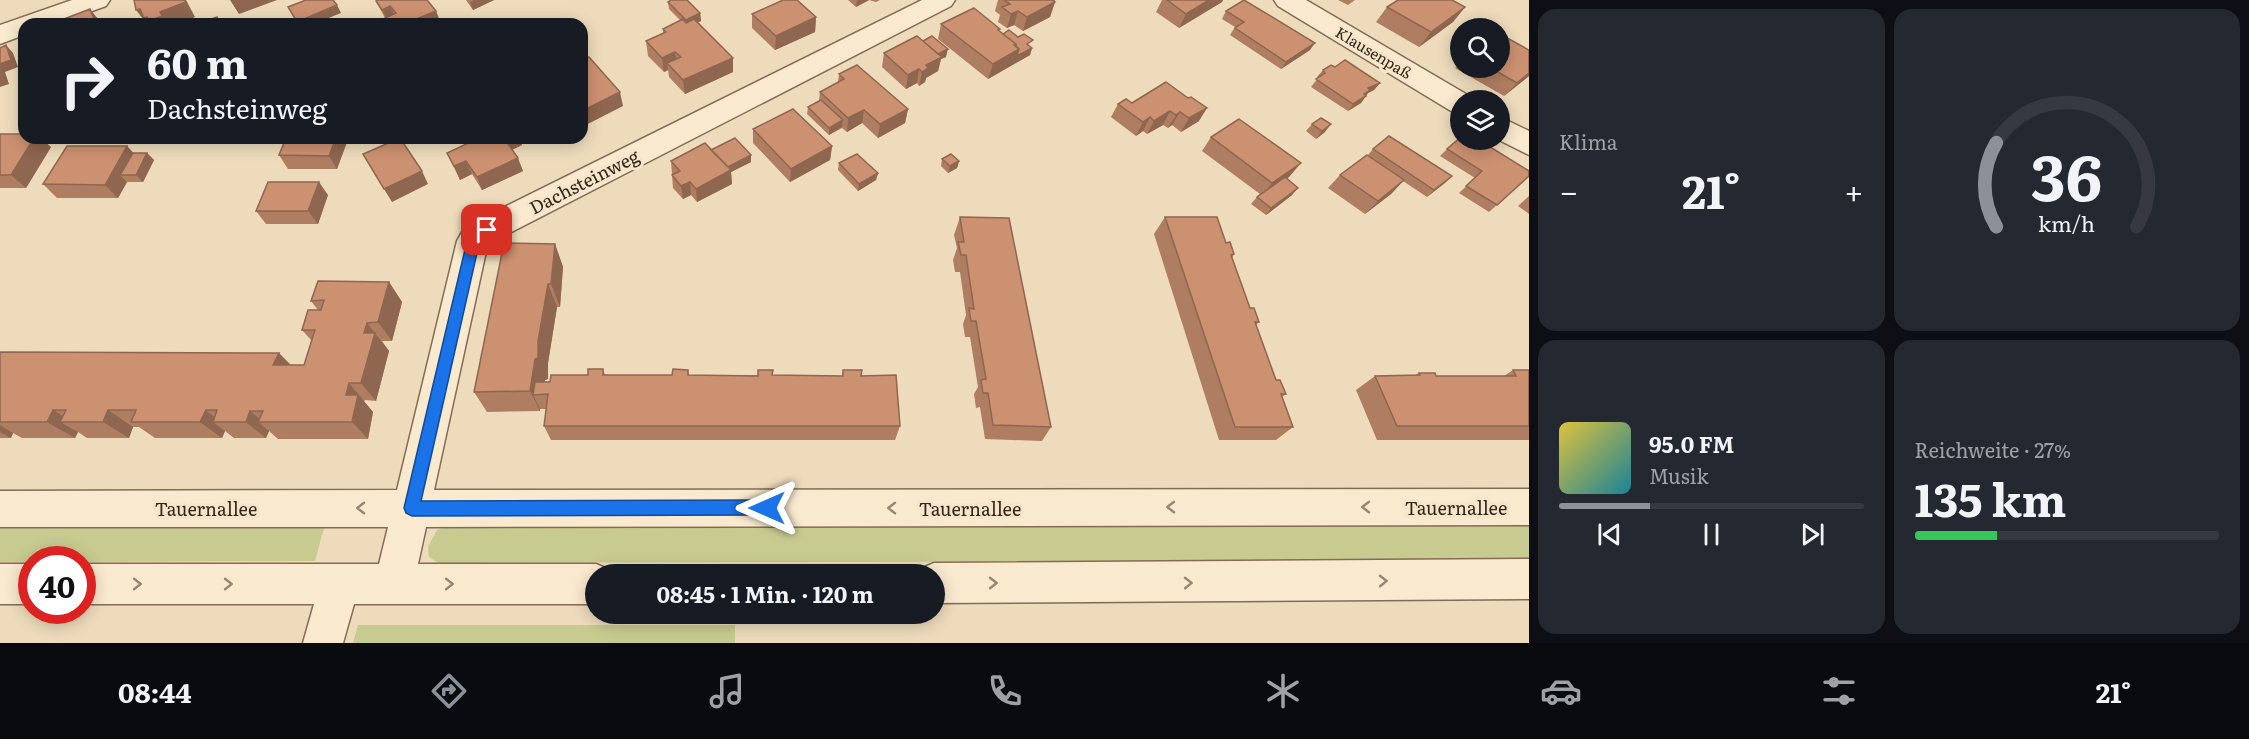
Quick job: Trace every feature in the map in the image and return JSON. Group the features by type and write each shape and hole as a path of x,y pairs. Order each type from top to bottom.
{"street":[{"path":"47,18 97,0"},
{"name":"Dachsteinweg","path":"412,508 473,241 487,230 942,0"},
{"name":"Klausenpaß","path":"1287,0 1450,97"},
{"path":"0,35 18,28"},
{"path":"1510,133 1529,144"},
{"name":"Tauernallee","path":"0,509 1529,507"},
{"path":"394,584 412,508"},
{"path":"945,584 1529,579"},
{"path":"0,584 18,584"},
{"path":"96,584 585,584"},
{"path":"323,643 339,584"}],"green space":[{"path":"1529,523 1529,560 438,563 429,557 428,547 437,530 447,527"},
{"path":"0,524 325,524 315,561 96,562 96,546 18,546 18,562 0,562"},
{"path":"358,625 735,625 735,643 353,643"}],"building":[{"path":"134,0 184,0 186,2 160,12 162,16 157,18 144,18 140,9 136,10"},
{"path":"306,0 333,0 337,5 306,18 295,18 288,7"},
{"path":"427,0 436,11 419,18 385,18 396,13 390,6 382,10 376,1"},
{"path":"687,0 700,13 686,20 668,2"},
{"path":"783,0 797,0 816,17 776,36 752,14"},
{"path":"1004,0 1052,0 1055,2 1027,17 1018,11 1011,14 1002,7 1010,4"},
{"path":"1167,0 1209,0 1186,14"},
{"path":"1244,0 1315,43 1286,62 1235,28 1244,22 1226,11"},
{"path":"1398,0 1452,0 1465,7 1431,32 1387,7"},
{"path":"974,8 1000,29 998,30 1019,49 993,64 941,24"},
{"path":"90,9 94,18 67,18"},
{"path":"683,19 686,23 694,19 733,58 683,80 667,63 681,57 675,52 662,58 646,41 666,32 663,29"},
{"path":"1009,30 1018,37 1024,34 1033,40 1027,44 1032,48 1017,56 1019,49 1016,44 1003,34"},
{"path":"917,36 942,57 926,65 928,68 922,72 919,69 908,75 884,53"},
{"path":"932,36 948,49 938,54 923,41"},
{"path":"1510,40 1529,50 1529,73 1517,83 1508,78"},
{"path":"6,45 11,60 0,64 0,48"},
{"path":"588,57 620,92 588,108"},
{"path":"1345,60 1380,83 1368,88 1370,90 1364,94 1366,96 1353,104 1316,79 1325,73 1323,70 1331,65 1335,67"},
{"path":"857,65 908,109 880,124 864,110 848,118 820,92 844,79 839,74"},
{"path":"1166,82 1207,108 1189,118 1180,112 1176,115 1170,111 1154,121 1150,117 1143,122 1118,104 1126,99 1132,103"},
{"path":"821,100 843,120 829,128 808,107"},
{"path":"793,109 832,146 791,169 753,129"},
{"path":"1321,118 1331,124 1322,131 1312,124"},
{"path":"1239,119 1301,163 1272,183 1211,137"},
{"path":"0,134 18,134 18,144 30,144 11,175 0,175"},
{"path":"1389,136 1452,176 1434,190 1373,149"},
{"path":"735,138 751,155 728,167 711,150"},
{"path":"705,143 731,170 696,189 690,182 681,186 672,175 680,171 671,161"},
{"path":"284,144 334,144 329,156 279,155"},
{"path":"386,144 404,144 422,171 384,189 363,154"},
{"path":"466,144 508,144 518,158 477,177 466,161 454,166 447,153"},
{"path":"67,146 127,146 105,185 43,184"},
{"path":"1450,146 1450,150 1495,150 1529,171 1529,176 1497,205 1466,186 1482,171 1447,149"},
{"path":"133,153 147,153 136,175 120,175"},
{"path":"857,154 878,173 859,184 839,163"},
{"path":"951,154 959,161 950,166 942,159"},
{"path":"1367,155 1404,180 1378,201 1340,175"},
{"path":"1285,177 1298,188 1271,208 1257,197"},
{"path":"268,182 319,182 308,211 256,211"},
{"path":"960,217 1009,218 1051,427 993,425 988,393 983,393 981,380 986,379 976,321 971,321 969,308 974,309 966,255 961,255 958,242 964,242"},
{"path":"1165,217 1217,217 1226,243 1230,242 1234,254 1231,255 1250,308 1254,308 1259,322 1255,322 1276,380 1280,380 1286,394 1281,394 1293,427 1235,427"},
{"path":"504,243 555,244 551,284 548,284 538,341 538,358 535,359 530,391 474,392"},
{"path":"318,281 389,282 378,322 367,323 364,333 375,333 361,383 349,383 346,395 358,395 352,422 258,422 263,411 250,411 246,422 213,422 217,410 206,410 200,422 131,422 136,410 108,410 103,422 60,422 66,410 53,410 47,422 0,422 0,352 279,353 273,365 304,365 315,330 302,330 308,310 321,310 324,300 311,301"},
{"path":"588,369 603,369 603,375 672,375 673,369 688,370 688,375 758,376 758,370 773,370 772,375 843,376 843,370 862,370 861,376 896,375 900,426 544,426 548,394 533,395 535,382 550,382 551,375 588,375"},
{"path":"1513,370 1529,370 1529,426 1397,426 1375,376 1435,373 1436,376 1516,376"}],"route":[{"path":"487,230 473,241 412,508 767,508"}]}
